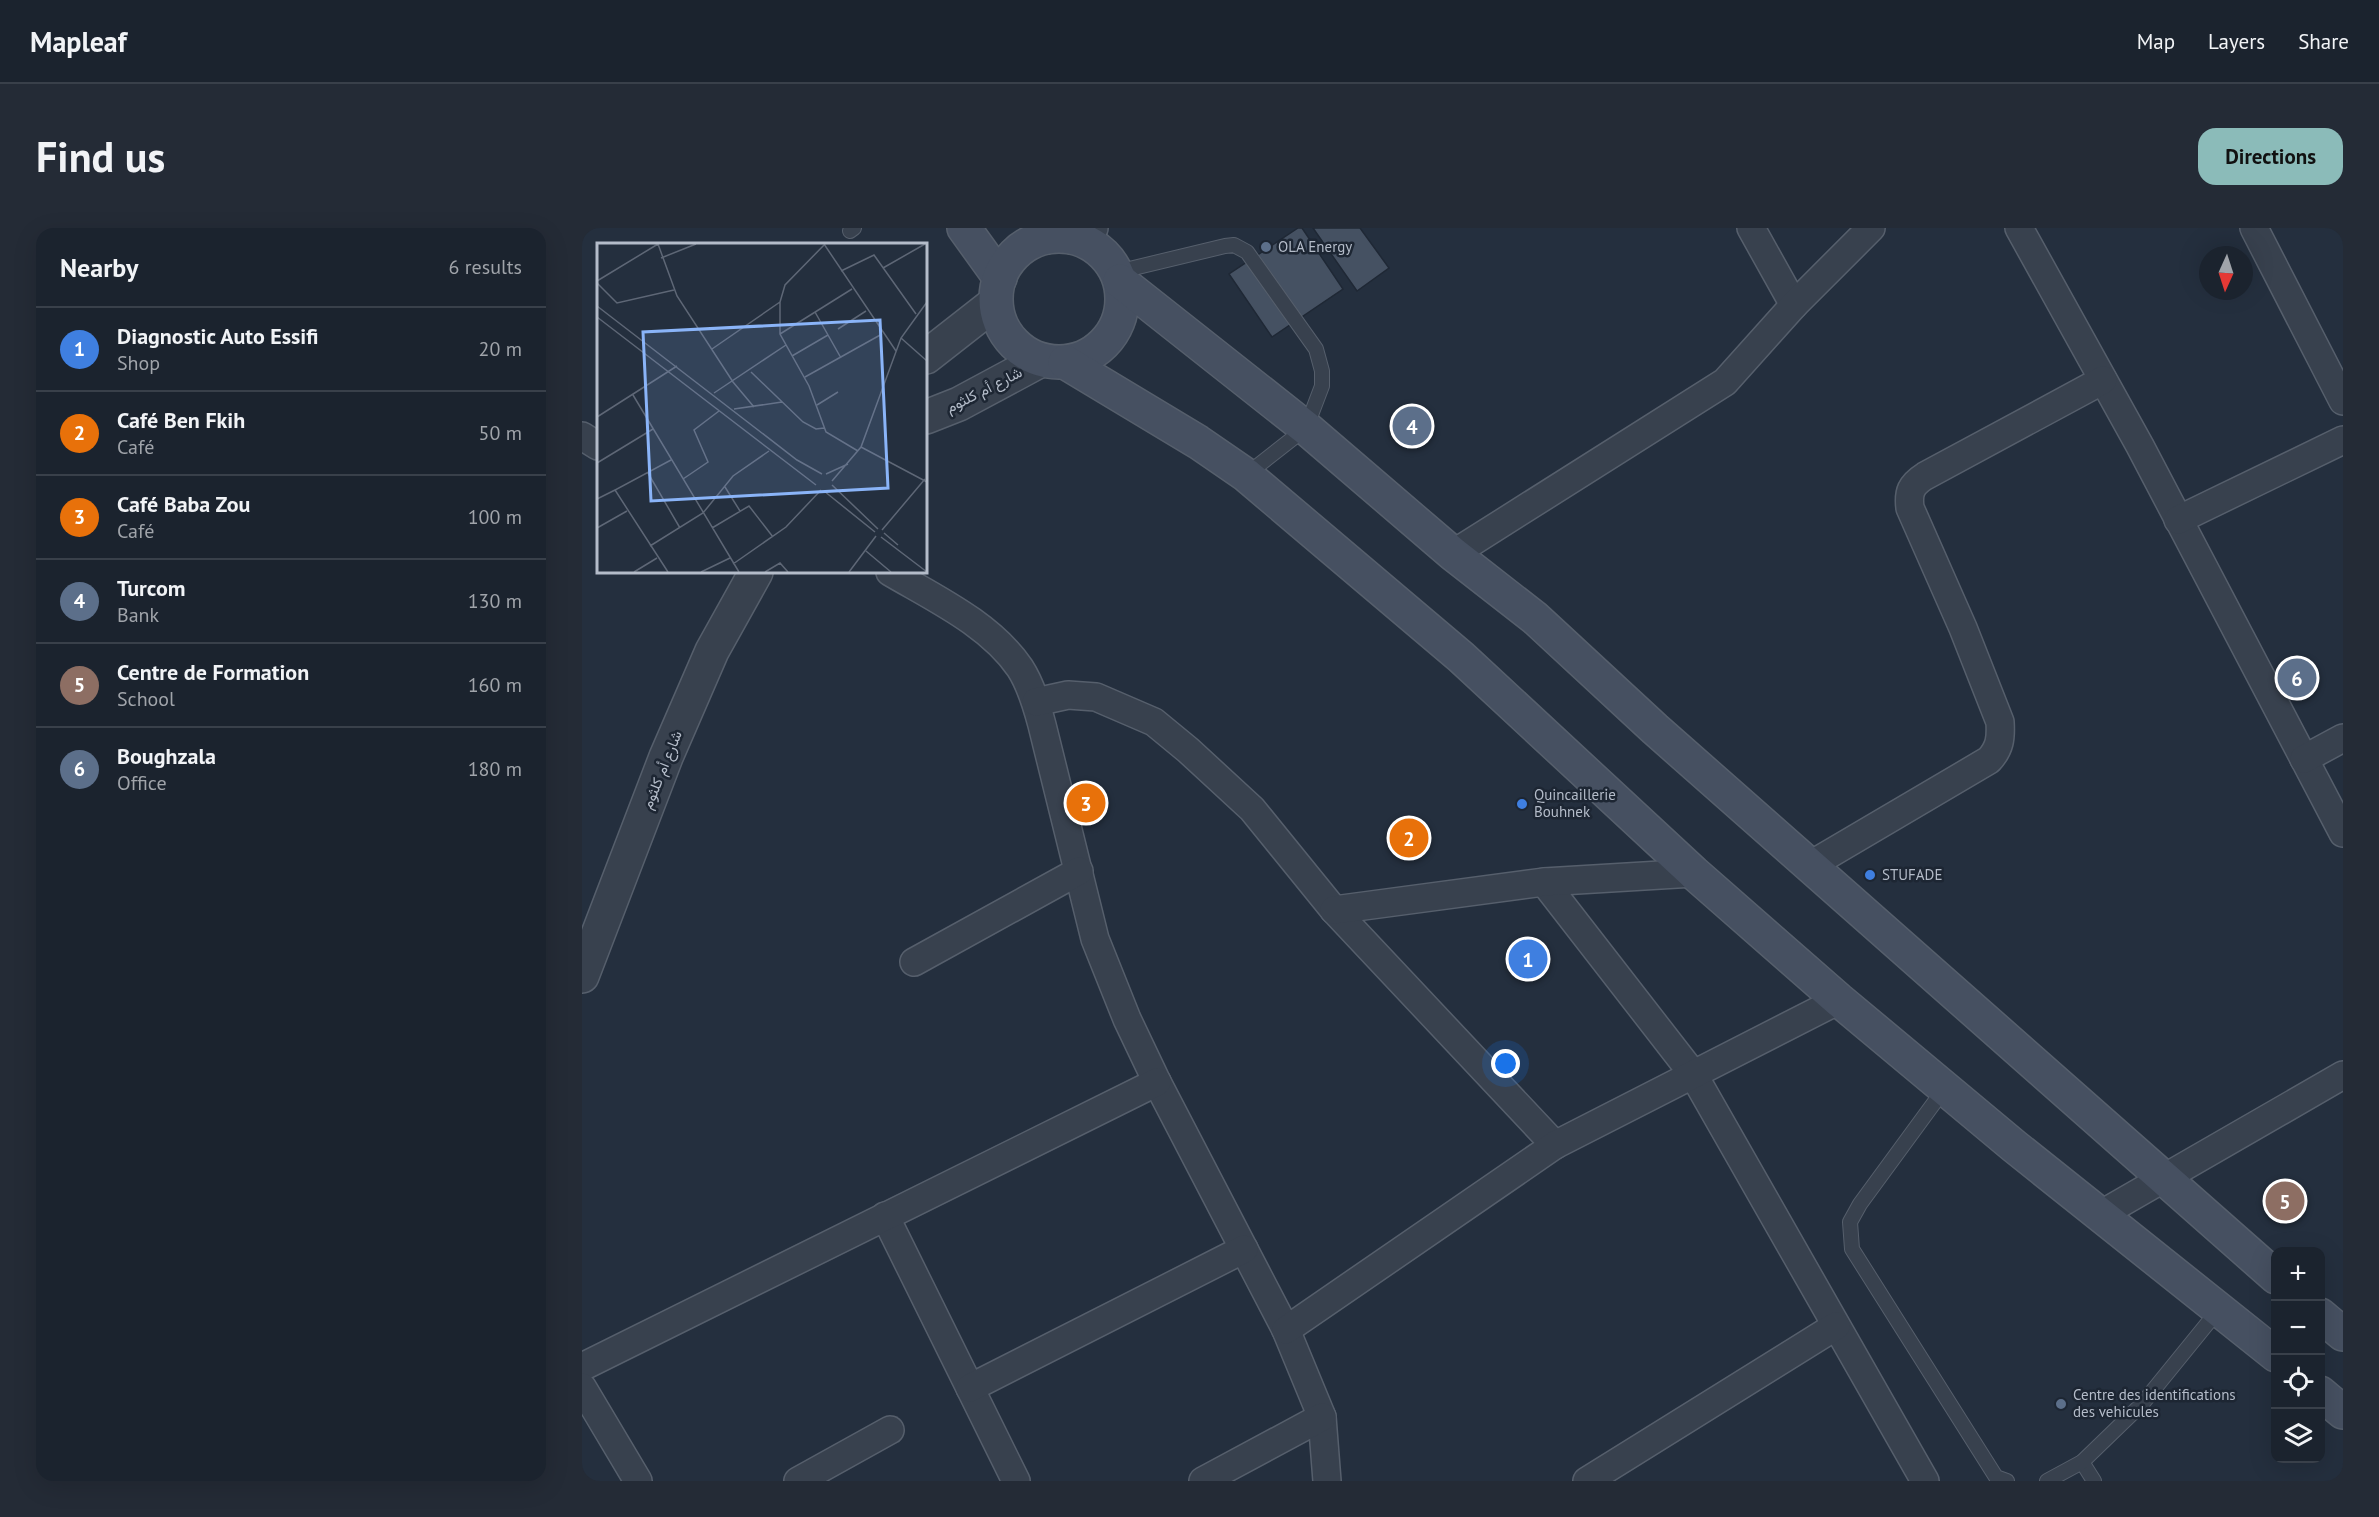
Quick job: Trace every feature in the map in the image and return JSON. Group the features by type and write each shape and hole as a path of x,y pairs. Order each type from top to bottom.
{"main road":[{"path":"964,228 997,291 1002,328 1018,348 1053,361 1198,442 1246,475 1461,657 1694,873 1839,1000 2100,1215 2220,1308 2271,1351"},
{"path":"997,291 1005,264 1019,249 1037,239 1070,233 1102,252 1118,277 1306,428 1453,554 1535,618 1809,866 2271,1273"},
{"path":"1053,361 1087,356 1104,343 1117,324 1122,303 1118,277"},
{"path":"2325,1319 2343,1334"},
{"path":"2325,1397 2343,1412"}],"street":[{"path":"1751,228 1794,305"},
{"path":"1453,554 1725,382 1794,305 1871,228"},
{"path":"2019,228 2178,520 2343,833"},
{"path":"2254,228 2343,401"},
{"path":"927,356 997,291"},
{"name":"شارع أم كلثوم","path":"927,417 1053,361"},
{"path":"1809,866 1989,760 1997,751 2001,738 2000,722 1964,628 1910,508 1908,494 1915,483 1925,476 2103,380"},
{"path":"582,436 597,445"},
{"path":"2178,520 2343,440"},
{"name":"شارع أم كلثوم","path":"582,976 666,757 712,651 755,573"},
{"path":"892,573 963,615 1000,646 1020,669 1036,702 1095,939 1127,1019 1157,1082 1286,1330 1322,1417 1327,1481"},
{"path":"1036,702 1068,694 1096,696 1154,722 1221,778 1252,809 1334,910 1555,1144"},
{"path":"2304,759 2343,738"},
{"path":"914,962 1078,871"},
{"path":"1334,910 1544,882 1694,873"},
{"path":"1544,882 1693,1074 1925,1481"},
{"path":"1286,1330 1555,1144 1839,1000"},
{"path":"2100,1215 2167,1179 2343,1075"},
{"path":"582,1367 1157,1082"},
{"path":"885,1216 1016,1481"},
{"path":"970,1388 1244,1248"},
{"path":"1587,1481 1836,1326"},
{"path":"582,1387 638,1481"},
{"path":"1203,1481 1322,1417"},
{"path":"798,1481 890,1430"}],"lane":[{"path":"1118,277 1234,245 1247,252 1316,349 1322,371 1322,386 1306,428 1246,475"},
{"path":"1945,1088 1860,1204 1850,1222 1852,1249 2001,1480"},
{"path":"2047,1481 2082,1462 2142,1404 2220,1308"},
{"path":"2082,1462 2094,1481"}],"building":[{"path":"1298,228 1302,228 1343,289 1272,337 1229,274"},
{"path":"1313,228 1360,228 1389,268 1357,291"}],"place":[{"name":"OLA Energy","path":"1266,247"},
{"name":"Turcom","path":"1412,426"},
{"name":"Boughzala","path":"2297,678"},
{"name":"Café Baba Zou","path":"1086,803"},
{"name":"Quincaillerie Bouhnek","path":"1522,804"},
{"name":"Café Ben Fkih","path":"1409,838"},
{"name":"STUFADE","path":"1870,875"},
{"name":"Diagnostic Auto Essifi","path":"1528,959"},
{"name":"Centre de Formation","path":"2285,1201"},
{"name":"Centre des identifications des vehicules","path":"2061,1404"}]}
